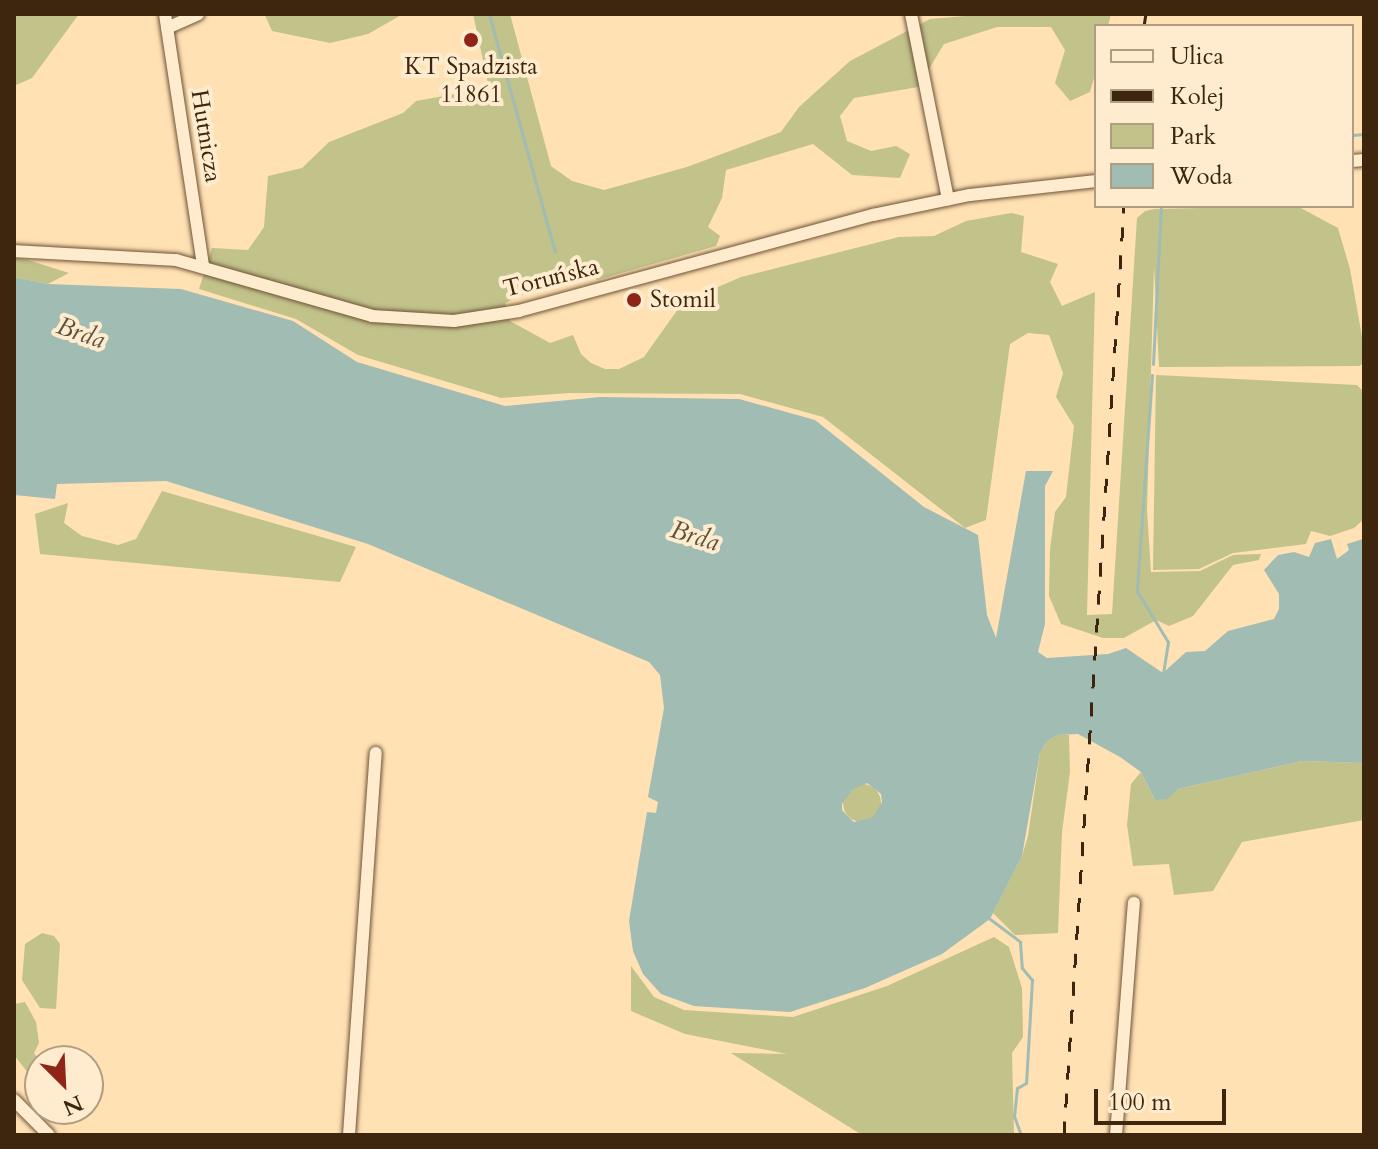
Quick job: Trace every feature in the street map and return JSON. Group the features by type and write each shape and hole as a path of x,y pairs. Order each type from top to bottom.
{"street":[{"path":"166,21 198,14"},
{"path":"911,14 948,199"},
{"name":"Hutnicza","path":"166,21 203,266"},
{"name":"Toruńska","path":"14,251 152,257 203,266 372,316 454,321 519,311 873,215 948,199 1094,181"},
{"path":"349,1135 376,753"},
{"path":"1116,1135 1134,903"},
{"path":"14,1100 49,1135"}],"green space":[{"path":"14,14 79,14 32,78 14,86"},
{"path":"403,14 368,34 330,43 272,31 265,15"},
{"path":"473,14 510,14 551,166 572,181 604,190 687,167 781,132 799,107 850,61 930,19 989,14 1111,14 1108,24 1094,24 1094,78 1090,92 1070,101 1055,83 1065,50 1051,27 997,27 944,44 918,87 854,98 840,116 847,141 871,151 896,146 910,154 900,178 852,175 813,144 726,170 722,198 708,227 720,236 716,246 597,280 586,265 505,303 510,321 550,343 573,335 581,354 591,363 605,369 619,369 644,357 683,302 741,277 899,237 934,236 966,221 1011,213 1024,216 1021,252 1058,264 1050,282 1062,306 1095,292 1087,615 1112,614 1137,218 1145,211 1155,209 1301,208 1338,228 1350,269 1364,363 1359,366 1159,367 1154,266 1147,510 1151,572 1200,571 1233,555 1261,554 1259,560 1233,565 1193,616 1169,626 1156,620 1124,638 1103,638 1061,624 1049,596 1055,512 1066,497 1074,426 1056,397 1063,373 1049,335 1028,333 1010,344 986,520 965,528 823,417 740,394 569,393 501,398 358,355 296,319 199,289 212,248 248,250 264,227 268,176 302,168 329,142 403,113 416,101 489,88"},
{"path":"14,258 69,273 48,284 14,277"},
{"path":"1156,375 1357,385 1364,392 1364,519 1354,528 1330,536 1311,531 1306,544 1233,553 1199,569 1153,570"},
{"path":"162,491 356,547 340,582 40,554 35,514 68,503 64,523 82,536 118,545 136,539"},
{"path":"1058,735 1069,735 1070,772 1062,832 1058,933 1015,935 993,913 1022,856 1028,836 1040,753 1047,741"},
{"path":"1302,761 1364,763 1364,820 1242,842 1213,891 1174,895 1169,864 1133,866 1127,825 1131,784 1141,772 1155,800 1178,789"},
{"path":"862,784 875,790 881,803 875,816 862,822 849,816 843,803 849,790"},
{"path":"42,933 54,936 60,944 56,1009 40,1008 22,980 25,944"},
{"path":"994,937 1009,947 1022,988 1023,1037 1012,1053 1014,1135 862,1135 731,1053 787,1054 685,1034 631,1011 631,966 654,997 684,1010 793,1017 887,986"},
{"path":"25,1002 36,1022 39,1043 24,1045 24,1068 14,1055 14,1004"}],"water":[{"name":"Brda","path":"14,277 48,284 181,289 293,321 357,362 505,406 600,397 739,399 815,420 924,507 978,535 987,615 996,638 1026,471 1053,471 1045,486 1045,624 1038,652 1047,658 1108,654 1126,648 1163,673 1186,652 1205,651 1228,631 1274,619 1279,609 1279,594 1264,570 1278,555 1294,552 1309,557 1315,543 1331,539 1337,559 1349,550 1347,544 1363,539 1364,763 1302,761 1178,789 1167,799 1155,800 1141,772 1120,757 1078,734 1058,735 1047,741 1040,753 1022,856 990,919 942,954 865,988 790,1012 694,1006 661,994 643,974 633,951 629,921 647,812 656,813 658,802 648,797 664,708 660,675 649,662 368,544 166,481 57,484 55,499 14,495","holes":["867,783 881,794 882,802 873,817 854,822 842,810 842,804 853,789"]}],"waterway":[{"path":"489,14 555,252"},
{"path":"1354,135 1364,134"},
{"path":"1153,364 1161,208"},
{"path":"1152,375 1137,591 1168,642 1163,673"},
{"path":"990,919 1020,942 1022,968 1032,980 1026,1083 1017,1088 1014,1116 1021,1135"}],"railway":[{"path":"1144,24 1146,14"},
{"path":"1064,1135 1124,208"}],"place":[{"name":"KT Spadzista 11861","path":"471,40"},
{"name":"Stomil","path":"634,300"}]}
